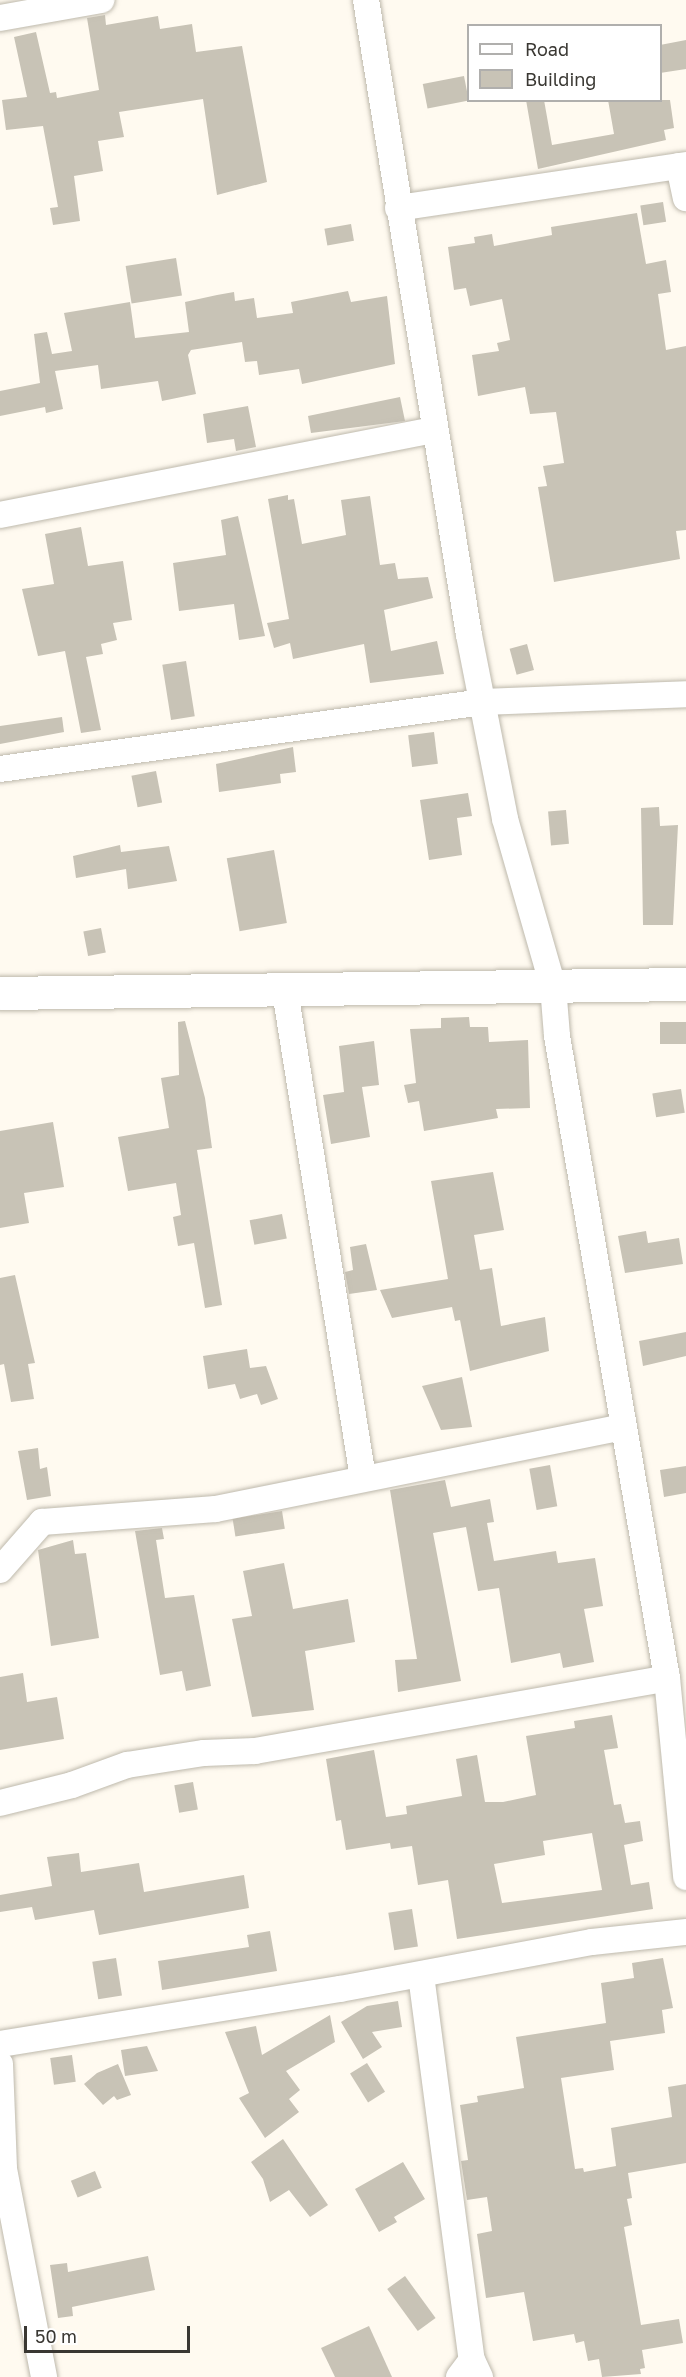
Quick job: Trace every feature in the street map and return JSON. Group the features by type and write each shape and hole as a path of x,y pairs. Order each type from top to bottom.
{"street":[{"path":"0,18 101,0"},
{"path":"366,0 398,208 482,702 505,819 553,986 557,1036 667,1678 686,1877"},
{"path":"398,208 682,166 686,198"},
{"path":"0,515 435,430"},
{"path":"0,769 482,702 686,694"},
{"path":"0,993 686,984"},
{"path":"285,991 363,1477"},
{"path":"0,1570 42,1522 216,1509 363,1477 623,1427"},
{"path":"0,1803 72,1785 127,1765 204,1753 255,1751 667,1678"},
{"path":"0,2044 422,1975 592,1942 686,1932"},
{"path":"422,1975 470,2371"},
{"path":"0,2064 4,2169 44,2377"}],"building":[{"path":"105,15 106,25 158,16 160,29 192,24 196,52 242,46 267,182 217,195 203,99 119,112 124,137 98,141 103,171 74,176 80,221 53,225 50,208 58,207 43,126 6,130 2,100 27,97 14,37 36,32 50,93 56,92 57,98 99,90 87,18"},
{"path":"686,40 686,69 662,73 662,45"},
{"path":"464,76 467,101 428,109 423,84"},
{"path":"670,100 674,128 664,130 666,140 538,169 526,102 544,102 552,145 614,134 608,102"},
{"path":"663,202 666,222 643,225 640,206"},
{"path":"637,213 646,264 666,260 671,292 658,294 666,350 686,346 686,530 676,531 680,559 554,582 538,487 547,486 543,466 564,463 556,412 530,414 525,387 478,396 472,355 499,351 497,343 510,340 502,299 470,306 466,288 454,290 448,247 475,243 474,237 492,234 494,246 552,235 551,227"},
{"path":"351,224 354,241 327,245 324,229"},
{"path":"176,258 182,296 132,304 126,266"},
{"path":"348,291 351,302 387,296 395,364 302,384 299,369 259,375 257,361 245,362 242,342 191,350 188,355 196,394 162,401 158,381 101,389 98,365 55,371 63,409 46,413 45,407 0,416 0,391 40,383 34,334 47,332 52,354 72,351 64,313 130,302 135,338 189,332 185,302 234,292 235,301 254,298 257,318 293,313 291,302"},
{"path":"400,397 405,421 311,433 308,416"},
{"path":"248,406 256,447 236,451 234,439 207,443 203,414"},
{"path":"288,495 288,500 294,499 302,544 346,535 341,500 370,496 380,565 395,563 398,579 428,577 433,598 384,610 391,651 437,641 444,674 370,683 364,644 293,659 290,643 274,648 267,623 289,619 268,499"},
{"path":"238,516 265,636 239,640 234,604 179,611 173,563 226,555 221,520"},
{"path":"81,527 88,566 123,561 132,620 113,623 117,640 101,644 103,654 86,657 101,730 81,733 65,651 38,656 22,589 54,584 45,534"},
{"path":"527,644 534,670 517,675 510,649"},
{"path":"186,661 195,716 171,720 162,665"},
{"path":"62,717 64,732 0,744 0,726"},
{"path":"434,732 438,764 412,767 408,735"},
{"path":"293,747 296,772 280,774 281,783 219,792 216,764"},
{"path":"156,771 162,802 138,807 131,776"},
{"path":"468,793 472,816 457,818 462,855 429,860 420,800"},
{"path":"659,807 660,826 678,825 673,925 643,925 641,808"},
{"path":"566,810 569,844 551,845 548,812"},
{"path":"120,845 121,852 169,846 177,881 128,889 126,869 76,878 73,856"},
{"path":"274,850 287,923 240,931 227,858"},
{"path":"101,928 106,953 88,956 83,931"},
{"path":"469,1017 470,1027 488,1027 489,1042 528,1040 530,1108 496,1109 498,1118 424,1131 419,1101 408,1103 404,1085 416,1083 410,1029 441,1028 441,1018"},
{"path":"185,1021 205,1098 212,1148 197,1150 222,1305 205,1308 194,1243 178,1246 173,1217 181,1215 176,1183 128,1191 118,1137 169,1128 161,1078 179,1075 178,1022"},
{"path":"660,1022 686,1022 686,1044 660,1044"},
{"path":"374,1041 379,1085 362,1087 370,1137 331,1144 323,1095 344,1092 339,1046"},
{"path":"681,1089 685,1113 656,1117 652,1094"},
{"path":"53,1122 64,1187 24,1193 29,1223 0,1228 0,1131"},
{"path":"493,1172 504,1230 474,1235 480,1270 492,1268 501,1326 545,1317 549,1351 470,1371 460,1320 455,1321 452,1307 392,1318 380,1290 448,1279 431,1181"},
{"path":"282,1214 287,1239 254,1245 250,1220"},
{"path":"646,1231 648,1243 679,1238 683,1264 625,1273 618,1236"},
{"path":"366,1244 377,1290 349,1294 345,1272 353,1270 350,1247"},
{"path":"15,1275 35,1363 28,1364 34,1399 11,1402 4,1364 0,1365 0,1278"},
{"path":"686,1332 686,1356 643,1366 639,1341"},
{"path":"247,1349 250,1368 266,1366 278,1399 261,1405 257,1394 240,1399 235,1384 208,1389 203,1356"},
{"path":"462,1377 472,1427 441,1430 422,1386"},
{"path":"38,1448 40,1469 47,1467 51,1496 27,1500 18,1451"},
{"path":"550,1465 557,1506 537,1510 529,1469"},
{"path":"686,1466 686,1493 664,1497 660,1470"},
{"path":"445,1480 451,1507 490,1499 494,1522 487,1523 494,1561 556,1551 558,1563 595,1558 603,1606 584,1609 594,1662 563,1668 560,1653 511,1663 499,1588 478,1591 466,1527 433,1533 461,1681 398,1692 395,1660 417,1659 390,1490"},
{"path":"282,1511 285,1529 235,1537 233,1519"},
{"path":"162,1528 164,1539 156,1540 165,1598 194,1595 211,1686 186,1691 182,1671 160,1675 135,1531"},
{"path":"73,1540 75,1554 86,1553 99,1638 51,1646 38,1550"},
{"path":"284,1563 293,1609 348,1599 355,1642 305,1651 314,1710 252,1717 232,1619 252,1616 243,1571"},
{"path":"23,1673 27,1702 57,1697 64,1739 0,1750 0,1677"},
{"path":"612,1715 618,1748 604,1750 614,1805 621,1804 625,1823 640,1821 643,1841 624,1845 631,1885 649,1882 653,1909 457,1939 448,1880 418,1885 412,1846 391,1849 390,1843 346,1850 341,1820 336,1821 326,1759 374,1750 386,1817 407,1814 406,1806 462,1796 456,1759 477,1755 485,1802 503,1802 536,1795 526,1736 575,1728 574,1721","holes":["592,1833 602,1890 502,1903 494,1864 545,1855 543,1841"]},
{"path":"193,1782 198,1810 179,1813 174,1785"},
{"path":"79,1853 81,1872 139,1863 144,1892 244,1875 249,1908 99,1935 94,1910 35,1920 32,1907 0,1912 0,1895 52,1886 47,1857"},
{"path":"412,1909 418,1947 394,1950 388,1913"},
{"path":"270,1931 277,1971 162,1990 158,1961 249,1947 247,1935"},
{"path":"116,1958 122,1996 98,1999 92,1962"},
{"path":"663,1958 673,2008 662,2010 665,2033 610,2041 614,2070 561,2078 575,2169 583,2168 584,2172 616,2166 611,2128 672,2117 668,2087 686,2084 686,2163 628,2173 632,2198 627,2199 632,2225 624,2227 641,2325 679,2319 683,2343 642,2350 645,2368 640,2369 641,2374 602,2377 599,2359 588,2361 584,2341 576,2343 574,2334 533,2341 524,2292 486,2298 477,2234 492,2231 487,2197 467,2200 461,2161 468,2160 460,2105 478,2102 477,2096 524,2088 516,2037 606,2023 601,1983 634,1978 632,1963"},
{"path":"398,2001 402,2027 372,2032 382,2047 363,2059 341,2022 367,2006"},
{"path":"330,2015 335,2042 286,2071 300,2090 289,2099 299,2112 265,2138 239,2098 249,2093 225,2032 256,2026 262,2055"},
{"path":"147,2046 158,2071 125,2076 121,2050"},
{"path":"72,2055 76,2082 54,2085 50,2058"},
{"path":"367,2063 385,2092 368,2102 350,2074"},
{"path":"118,2064 131,2095 117,2100 114,2096 103,2105 84,2084 97,2073"},
{"path":"283,2139 328,2205 310,2217 289,2190 270,2202 263,2179 251,2162"},
{"path":"403,2162 425,2199 394,2217 397,2222 379,2232 355,2189"},
{"path":"95,2171 102,2188 78,2197 71,2181"},
{"path":"148,2256 155,2290 72,2307 73,2316 58,2318 50,2265 67,2263 68,2272"},
{"path":"405,2276 436,2318 418,2331 387,2289"},
{"path":"369,2326 392,2377 335,2377 321,2348"}]}
